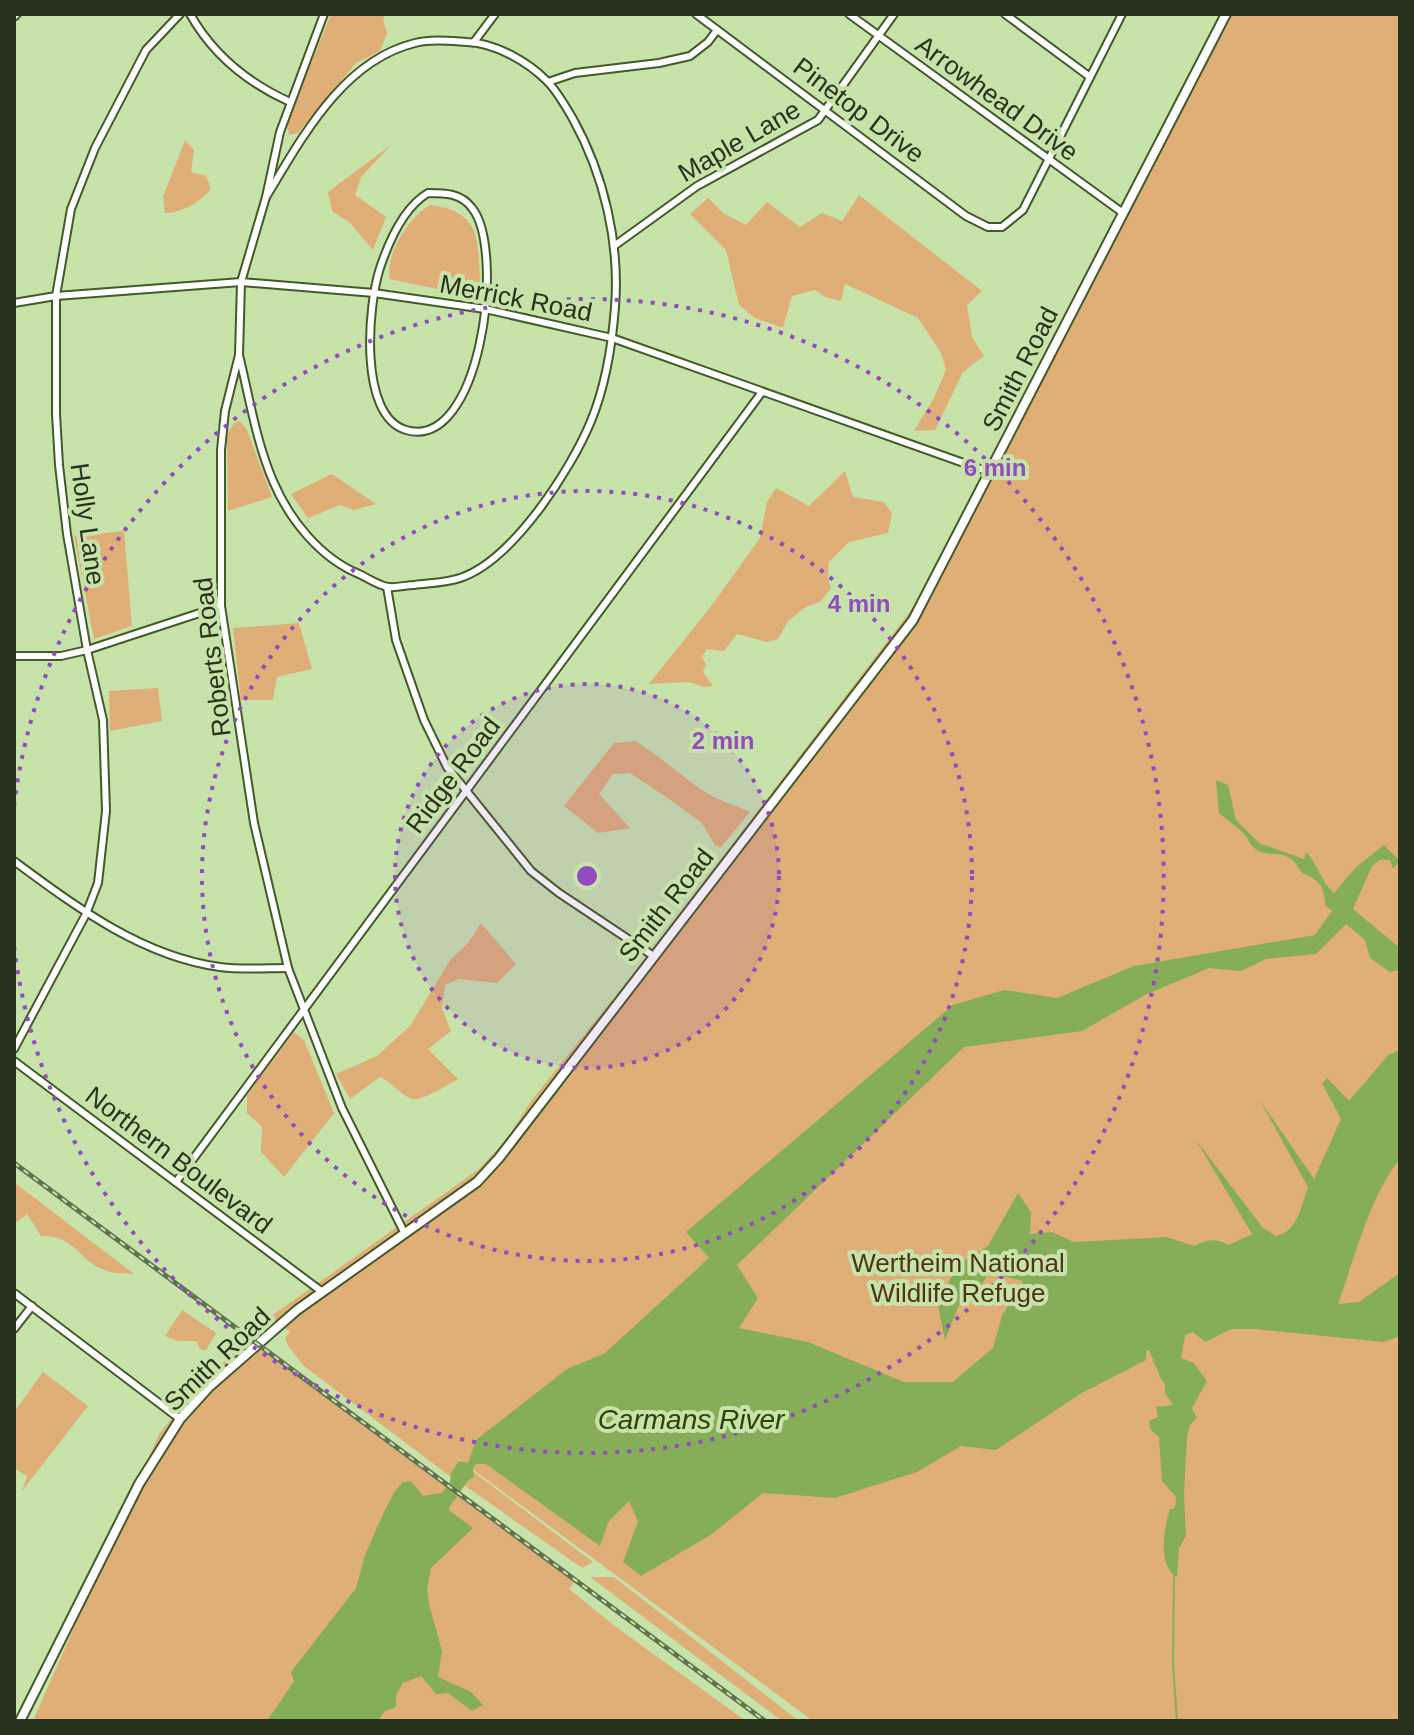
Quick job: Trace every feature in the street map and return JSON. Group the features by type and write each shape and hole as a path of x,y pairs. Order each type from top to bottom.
{"street":[{"name":"Holly Lane","path":"14,1049 86,914 98,883 106,811 103,720 87,650 67,534 59,465 56,296 71,209 95,148 146,50 180,14"},
{"path":"190,14 199,31 240,75 290,102"},
{"name":"Roberts Road","path":"324,14 290,102 241,282 239,355 225,411 221,450 221,606 254,823 288,968 342,1108 405,1234"},
{"path":"474,42 495,14"},
{"name":"Pinetop Drive","path":"696,14 966,216 988,227 1002,227 1023,210 1049,161"},
{"name":"Arrowhead Drive","path":"849,14 1123,213"},
{"name":"Maple Lane","path":"614,246 697,186 818,120 894,14"},
{"path":"1005,14 1090,77"},
{"path":"1049,161 1122,14"},
{"name":"Smith Road","path":"20,1721 139,1484 180,1419 209,1387 321,1291 458,1197 499,1158 652,955 913,620 1226,14"},
{"path":"548,82 575,73 690,56 708,42 717,30"},
{"path":"239,355 273,482 294,519 325,554 345,568 387,587 461,578 480,567 525,526 555,487 591,421 606,376 616,283 614,246 609,215 594,163 548,82 507,52 474,42 417,42 365,65 334,96 314,122 266,197"},
{"path":"428,193 449,193 474,209 486,252 485,309 480,346 455,408 432,430 417,433 402,429 389,420 380,404 373,376 370,335 374,293 392,239 418,199 428,193"},
{"name":"Merrick Road","path":"14,303 56,296 241,282 374,293 485,309 612,338 989,472"},
{"name":"Ridge Road","path":"176,1182 762,392"},
{"path":"387,587 396,640 424,720 447,767 531,871 652,955"},
{"path":"14,656 61,656 87,650 221,606"},
{"path":"14,861 86,914 125,935 179,956 220,967 288,968"},
{"name":"Northern Boulevard","path":"14,1061 321,1291"},
{"path":"14,1293 180,1419"},
{"path":"14,1329 32,1306"}],"green space":[{"path":"331,14 385,14 383,20 387,33 380,51 356,63 298,133 289,135 287,123"},
{"name":"Wertheim National Wildlife Refuge","path":"1233,14 1400,14 1400,1721 813,1721 456,1457 459,1461 451,1477 304,1366 288,1346 285,1338 290,1332 270,1317 479,1169 506,1140 531,1101 633,974 941,571 994,473 1078,297"},
{"path":"185,140 194,150 191,172 206,176 211,189 190,206 165,213 163,197"},
{"path":"391,145 361,177 355,195 386,217 373,250 350,223 332,211 328,192"},
{"path":"859,195 982,291 967,305 972,337 984,356 963,372 935,430 914,431 933,400 946,370 941,353 918,318 845,284 841,301 825,297 815,290 792,296 783,328 755,318 739,305 726,250 690,214 708,198 723,213 746,225 767,202 800,227 822,213 842,221"},
{"path":"431,205 460,214 474,231 480,284 469,296 390,279 391,259 400,237 415,217"},
{"path":"240,421 247,430 272,497 228,511 227,435 234,423"},
{"path":"845,471 853,497 884,502 892,513 888,533 849,542 829,562 831,588 820,602 806,607 788,621 778,639 767,642 737,634 724,651 707,649 702,657 706,665 703,672 713,686 704,687 689,682 649,684 760,538 767,502 776,488 809,506"},
{"path":"332,474 376,504 354,510 340,505 308,518 291,494"},
{"path":"124,531 132,626 94,639 74,536"},
{"path":"299,623 312,669 277,677 273,700 241,700 233,628"},
{"path":"158,688 162,721 110,731 109,691"},
{"path":"635,741 704,791 750,812 720,848 702,823 630,773 613,774 599,794 630,828 598,833 564,806 614,743"},
{"path":"481,923 516,964 497,983 459,979 445,985 442,1009 451,1031 428,1049 458,1079 422,1098 412,1099 380,1077 350,1099 336,1074 377,1056 410,1026 451,959 468,943"},
{"path":"294,1032 304,1040 334,1113 284,1177 261,1152 262,1127 247,1113 247,1095"},
{"path":"14,1182 134,1274 106,1271 68,1243 52,1236 41,1236 27,1214 14,1224"},
{"path":"182,1310 216,1333 206,1350 201,1350 196,1341 178,1341 165,1336"},
{"path":"248,1337 575,1582 569,1589 746,1721 33,1721 159,1434 183,1404"},
{"path":"43,1372 88,1406 22,1491 27,1476 14,1468 14,1412"},
{"path":"474,1472 593,1562 582,1568 464,1485 474,1477"},
{"path":"590,1577 614,1577 799,1721 782,1721"}],"water":[{"name":"Carmans River","path":"1216,780 1228,785 1236,820 1259,843 1304,859 1306,852 1334,893 1356,867 1384,845 1400,861 1393,869 1390,860 1380,860 1372,866 1353,909 1400,948 1400,970 1390,972 1370,958 1365,940 1346,924 1316,954 1266,959 1241,971 1209,968 1145,995 1082,1031 964,1047 737,1265 758,1298 739,1328 808,1342 904,1382 953,1382 993,1348 1002,1316 1023,1281 989,1273 980,1287 964,1293 945,1340 938,1306 956,1266 988,1246 1018,1193 1031,1212 1030,1234 1052,1232 1074,1242 1167,1237 1194,1246 1212,1240 1229,1245 1252,1234 1196,1140 1263,1228 1276,1236 1289,1229 1298,1217 1308,1187 1259,1099 1314,1179 1341,1119 1322,1083 1327,1078 1349,1101 1388,1055 1400,1050 1400,1159 1371,1209 1338,1304 1359,1302 1400,1273 1400,1336 1384,1342 1231,1329 1206,1342 1192,1332 1185,1335 1181,1358 1194,1363 1207,1381 1192,1408 1197,1418 1190,1425 1187,1436 1184,1494 1186,1536 1179,1548 1177,1577 1171,1572 1164,1556 1164,1536 1176,1497 1162,1481 1159,1437 1151,1430 1149,1421 1158,1417 1156,1407 1173,1405 1165,1393 1165,1384 1149,1350 1146,1360 1080,1394 996,1450 961,1446 917,1472 835,1498 763,1493 712,1534 641,1576 623,1562 638,1522 629,1501 609,1521 600,1546 486,1464 476,1464 474,1477 458,1488 450,1482 451,1473 459,1461 468,1463 476,1440 567,1369 605,1353 709,1258 686,1232 953,1005 1004,990 1057,998 1134,966 1315,935 1332,911 1325,905 1320,884 1302,873 1290,858 1259,851 1219,813"},
{"path":"411,1481 423,1496 441,1493 450,1500 449,1510 473,1528 431,1568 427,1589 442,1651 438,1677 471,1692 483,1705 472,1711 448,1693 436,1694 421,1676 403,1683 396,1695 396,1707 385,1711 378,1721 267,1721 294,1681 291,1672 356,1588 365,1555 395,1491 403,1482"}],"waterway":[{"name":"Carmans River","path":"438,1511 465,1473"},
{"path":"1174,1574 1173,1664 1177,1721"}],"railway":[{"path":"14,1163 765,1721"}]}
